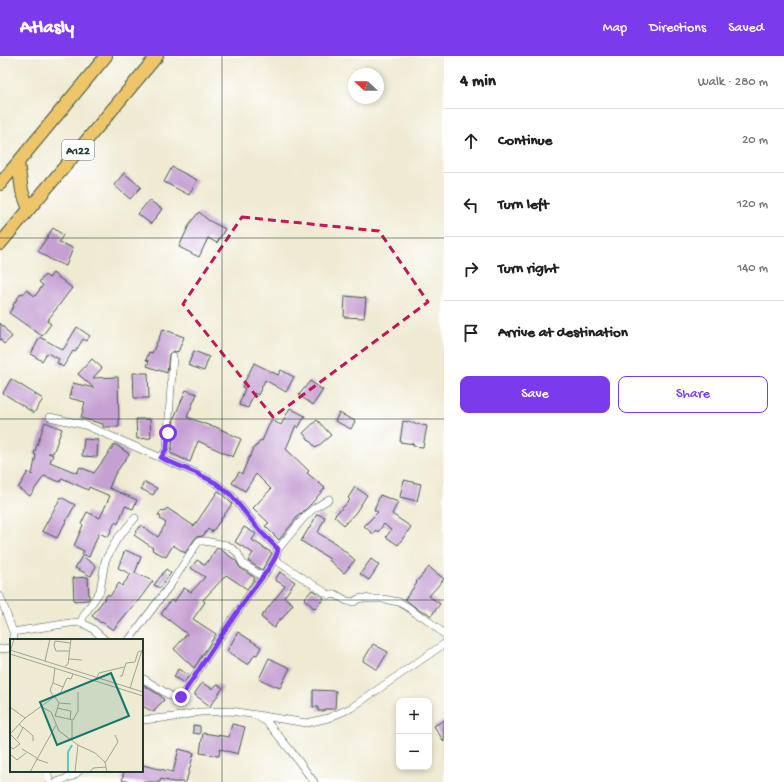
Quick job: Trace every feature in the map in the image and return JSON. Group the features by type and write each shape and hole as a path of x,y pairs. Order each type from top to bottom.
{"highway":[{"name":"A122","path":"0,184 106,56"},
{"name":"A122","path":"0,244 157,56"},
{"path":"18,163 22,191 29,209"}],"street":[{"path":"161,458 167,448 173,356"},
{"path":"50,416 84,425 216,483 231,495 260,531 278,549"},
{"path":"143,679 174,698 181,697 278,553 278,549 313,509 329,500"},
{"path":"81,622 100,591 105,561 117,539 134,518"},
{"path":"130,639 171,584 199,542 204,541 227,544 237,552 243,564 262,576"},
{"path":"274,559 328,595 335,594 347,601 354,602 363,598 383,599 399,602 418,615 424,617 444,634"},
{"path":"0,596 13,632 14,639"},
{"path":"13,632 81,622 93,629 104,639"},
{"path":"143,720 175,717 200,712 231,711 308,723 328,718 351,708 444,644"},
{"path":"0,649 10,648"},
{"path":"253,714 268,723 314,782"},
{"path":"47,772 50,782"},
{"path":"57,782 73,776 78,772"}],"highlighted area":[{"path":"242,217 379,231 428,302 273,417 183,304"}],"building":[{"path":"172,167 197,180 189,195 164,182"},
{"path":"124,173 141,187 130,199 114,185"},
{"path":"149,200 162,209 151,224 138,214"},
{"path":"199,212 208,220 225,229 217,243 208,238 199,257 179,247 190,223"},
{"path":"53,228 63,235 59,242 73,248 66,266 51,260 38,251"},
{"path":"53,273 72,288 47,321 51,324 42,336 9,313 21,293 23,294 26,290 35,296 43,285 39,282 45,275 49,278"},
{"path":"345,296 366,298 364,318 344,317"},
{"path":"0,323 12,337 4,344 0,339"},
{"path":"77,327 90,336 86,341 83,339 63,367 57,363 59,359 47,353 42,361 31,354 40,337 63,350"},
{"path":"163,329 184,337 178,352 173,351 169,354 167,373 147,366 149,361 146,360 149,352 152,353"},
{"path":"194,351 209,357 204,371 188,365"},
{"path":"92,359 102,368 93,378 118,377 119,427 103,427 103,424 81,418 85,402 69,398 73,383 94,388 78,374"},
{"path":"254,363 278,375 281,370 294,377 286,392 265,380 258,395 254,393 248,408 239,405 245,388 242,387"},
{"path":"133,373 148,373 149,398 134,398"},
{"path":"11,379 43,399 34,413 3,393"},
{"path":"310,381 323,390 313,405 299,395"},
{"path":"186,390 197,394 187,417 213,427 214,426 241,439 233,457 198,441 190,462 170,453 172,448 174,418"},
{"path":"290,408 305,416 298,428 296,425 286,449 309,471 307,473 325,488 301,514 300,513 279,540 265,526 269,523 253,508 271,489 256,474 245,491 232,483 239,472 242,474 255,446 257,446 260,440 262,441 271,420 281,425"},
{"path":"339,413 355,421 351,429 335,421"},
{"path":"136,419 150,419 151,438 137,439"},
{"path":"317,420 331,435 316,448 303,433"},
{"path":"403,421 427,426 423,447 400,442"},
{"path":"45,422 62,429 53,453 48,453 53,455 50,462 77,473 80,467 94,473 115,444 129,454 115,474 109,488 137,500 133,509 125,506 118,524 115,522 108,537 99,533 89,557 82,554 84,551 74,546 83,525 81,524 87,512 100,518 110,496 89,487 88,490 62,478 60,482 44,476 30,496 18,488 28,472 32,475 36,455 34,454"},
{"path":"84,439 98,440 97,457 82,456"},
{"path":"404,480 421,484 417,501 400,497"},
{"path":"144,482 157,488 153,495 141,489"},
{"path":"355,487 367,495 356,512 344,525 334,516 350,500 348,498"},
{"path":"218,491 232,504 212,532 208,529 203,536 196,537 185,553 173,545 166,557 152,550 153,548 134,535 141,525 158,537 166,523 160,519 161,517 158,515 162,510 164,512 167,508 194,526"},
{"path":"380,495 398,502 392,514 411,527 398,545 386,537 391,530 384,524 378,532 376,530 373,534 364,526 378,512 374,510"},
{"path":"61,497 75,505 57,538 42,531"},
{"path":"317,514 325,517 318,533 335,543 355,560 344,573 329,560 330,559 301,541"},
{"path":"244,527 256,534 252,540 272,553 262,570 248,561 253,553 235,542"},
{"path":"217,548 236,561 240,568 255,578 247,589 226,575 203,600 205,602 193,619 216,634 194,668 174,649 187,634 161,614 171,600 174,602 184,588 191,592 205,577 191,568 197,560 205,565"},
{"path":"125,550 141,557 135,573 153,581 132,609 131,608 113,630 92,616 108,594 110,596 119,583 122,586 131,574 118,568"},
{"path":"82,556 96,566 91,576 75,568"},
{"path":"371,559 379,565 369,580 360,574"},
{"path":"429,567 444,579 429,596 440,604 431,616 426,612 420,611 405,599 417,583 416,582"},
{"path":"166,569 171,573 160,588 154,585"},
{"path":"280,572 295,582 284,597 293,604 274,628 261,617 285,586 275,580"},
{"path":"88,577 88,600 74,601 73,578"},
{"path":"312,590 324,598 315,609 304,599"},
{"path":"238,632 261,647 257,655 255,654 248,665 227,651"},
{"path":"373,644 388,652 377,670 363,661"},
{"path":"269,658 290,668 280,688 259,679"},
{"path":"178,669 189,675 184,683 174,677"},
{"path":"202,683 213,689 217,684 223,688 210,706 195,695"},
{"path":"143,685 161,696 164,700 154,712 143,706"},
{"path":"313,690 336,691 335,709 318,711 318,707 313,707"},
{"path":"444,720 444,742 434,726"},
{"path":"232,724 245,727 238,754 220,749 219,756 200,753 203,733 229,737"},
{"path":"193,725 200,726 200,734 193,733"},
{"path":"179,749 194,753 186,782 173,782 160,779 160,782 132,782 122,780 124,772 143,772 143,765 173,772"}],"route":[{"path":"168,433 167,448 161,458 216,483 231,495 260,531 278,549 278,553 272,563 249,594 181,697"}]}
